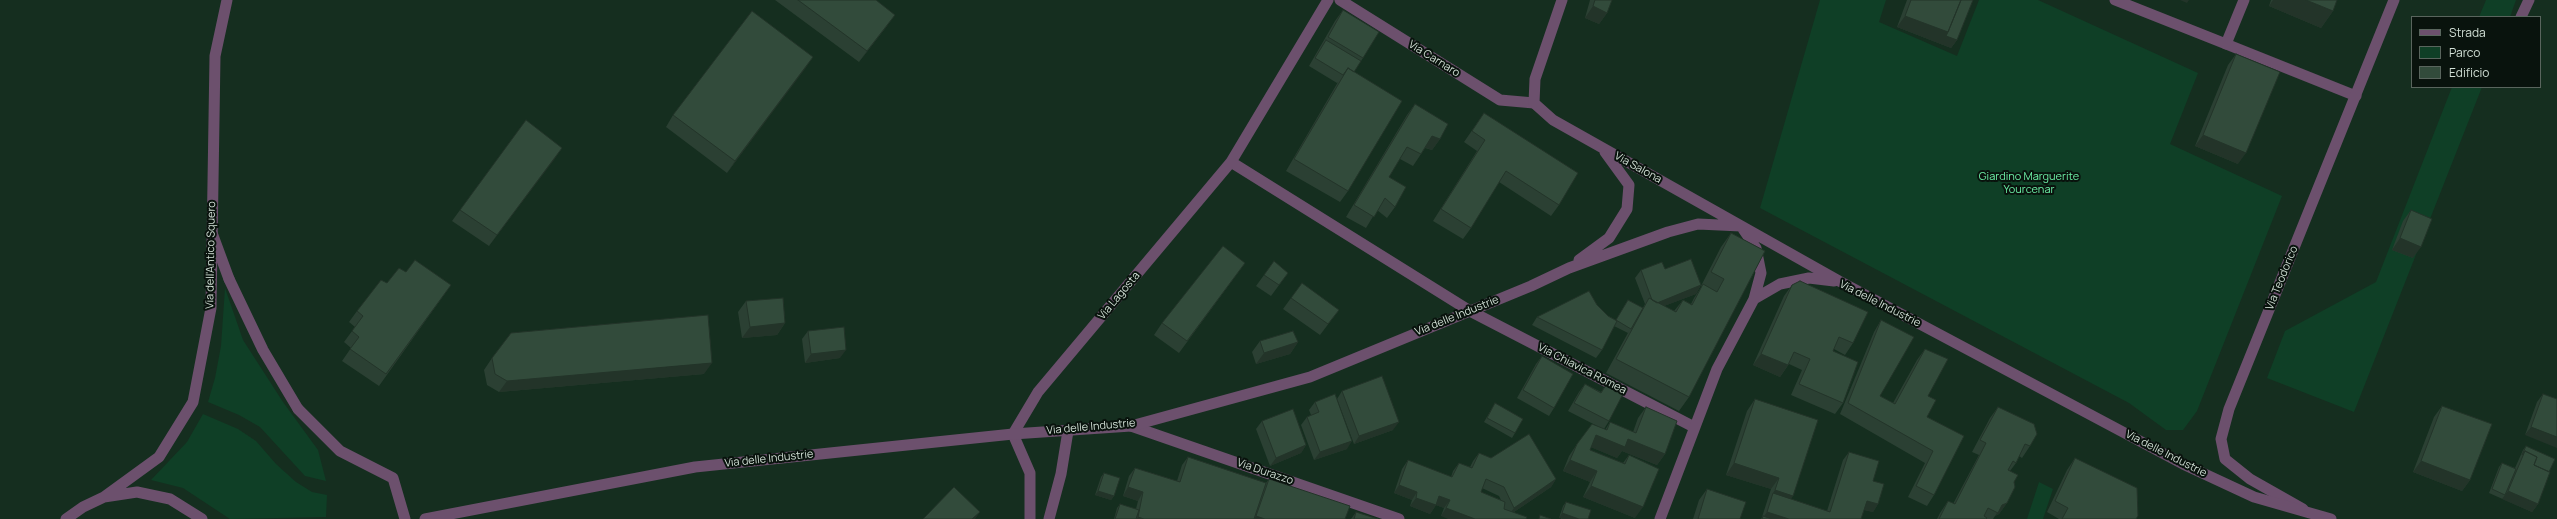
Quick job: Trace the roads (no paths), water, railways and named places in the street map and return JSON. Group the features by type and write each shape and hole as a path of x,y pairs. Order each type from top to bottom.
{"street":[{"name":"Via dell'Antico Squero","path":"104,497 159,457 193,402 211,308 215,56 227,0"},
{"name":"Via Lagosta","path":"1013,434 1038,392 1231,162 1328,0"},
{"name":"Via Carnaro","path":"1340,0 1500,100 1534,103"},
{"path":"1534,103 1535,79 1562,0"},
{"path":"2115,0 2356,96"},
{"path":"2226,44 2244,0"},
{"name":"Via Teodorico","path":"2316,515 2250,479 2225,459 2221,439 2229,409 2394,0"},
{"path":"2521,16 2528,0"},
{"name":"Via Salona","path":"1534,103 1553,120 1839,281"},
{"path":"1569,268 1609,238 1627,209 1629,185 1602,148"},
{"path":"1231,162 1470,311"},
{"name":"Via delle Industrie","path":"425,519 695,467 1013,434 1130,426 1310,377 1470,311 1569,268 1668,232 1698,224 1741,226"},
{"path":"1660,519 1717,369 1754,299 1761,273 1756,248 1741,226"},
{"path":"212,232 229,279 263,350 298,409 340,451 392,478 405,519"},
{"name":"Via delle Industrie","path":"1754,299 1780,284 1802,280 1839,281 2183,464 2254,498 2331,519"},
{"name":"Via Chiavica Romea","path":"1470,311 1694,427"},
{"name":"Via Durazzo","path":"1130,426 1399,519"},
{"path":"1049,519 1062,474 1068,431"},
{"path":"1013,434 1030,473 1030,519"},
{"path":"66,519 83,506 104,497 137,492 170,499 202,519"},
{"name":"Via delle Industrie","path":"448,519 464,512"}],"park label":[{"name":"Giardino Marguerite Yourcenar","path":"2029,183"}]}
